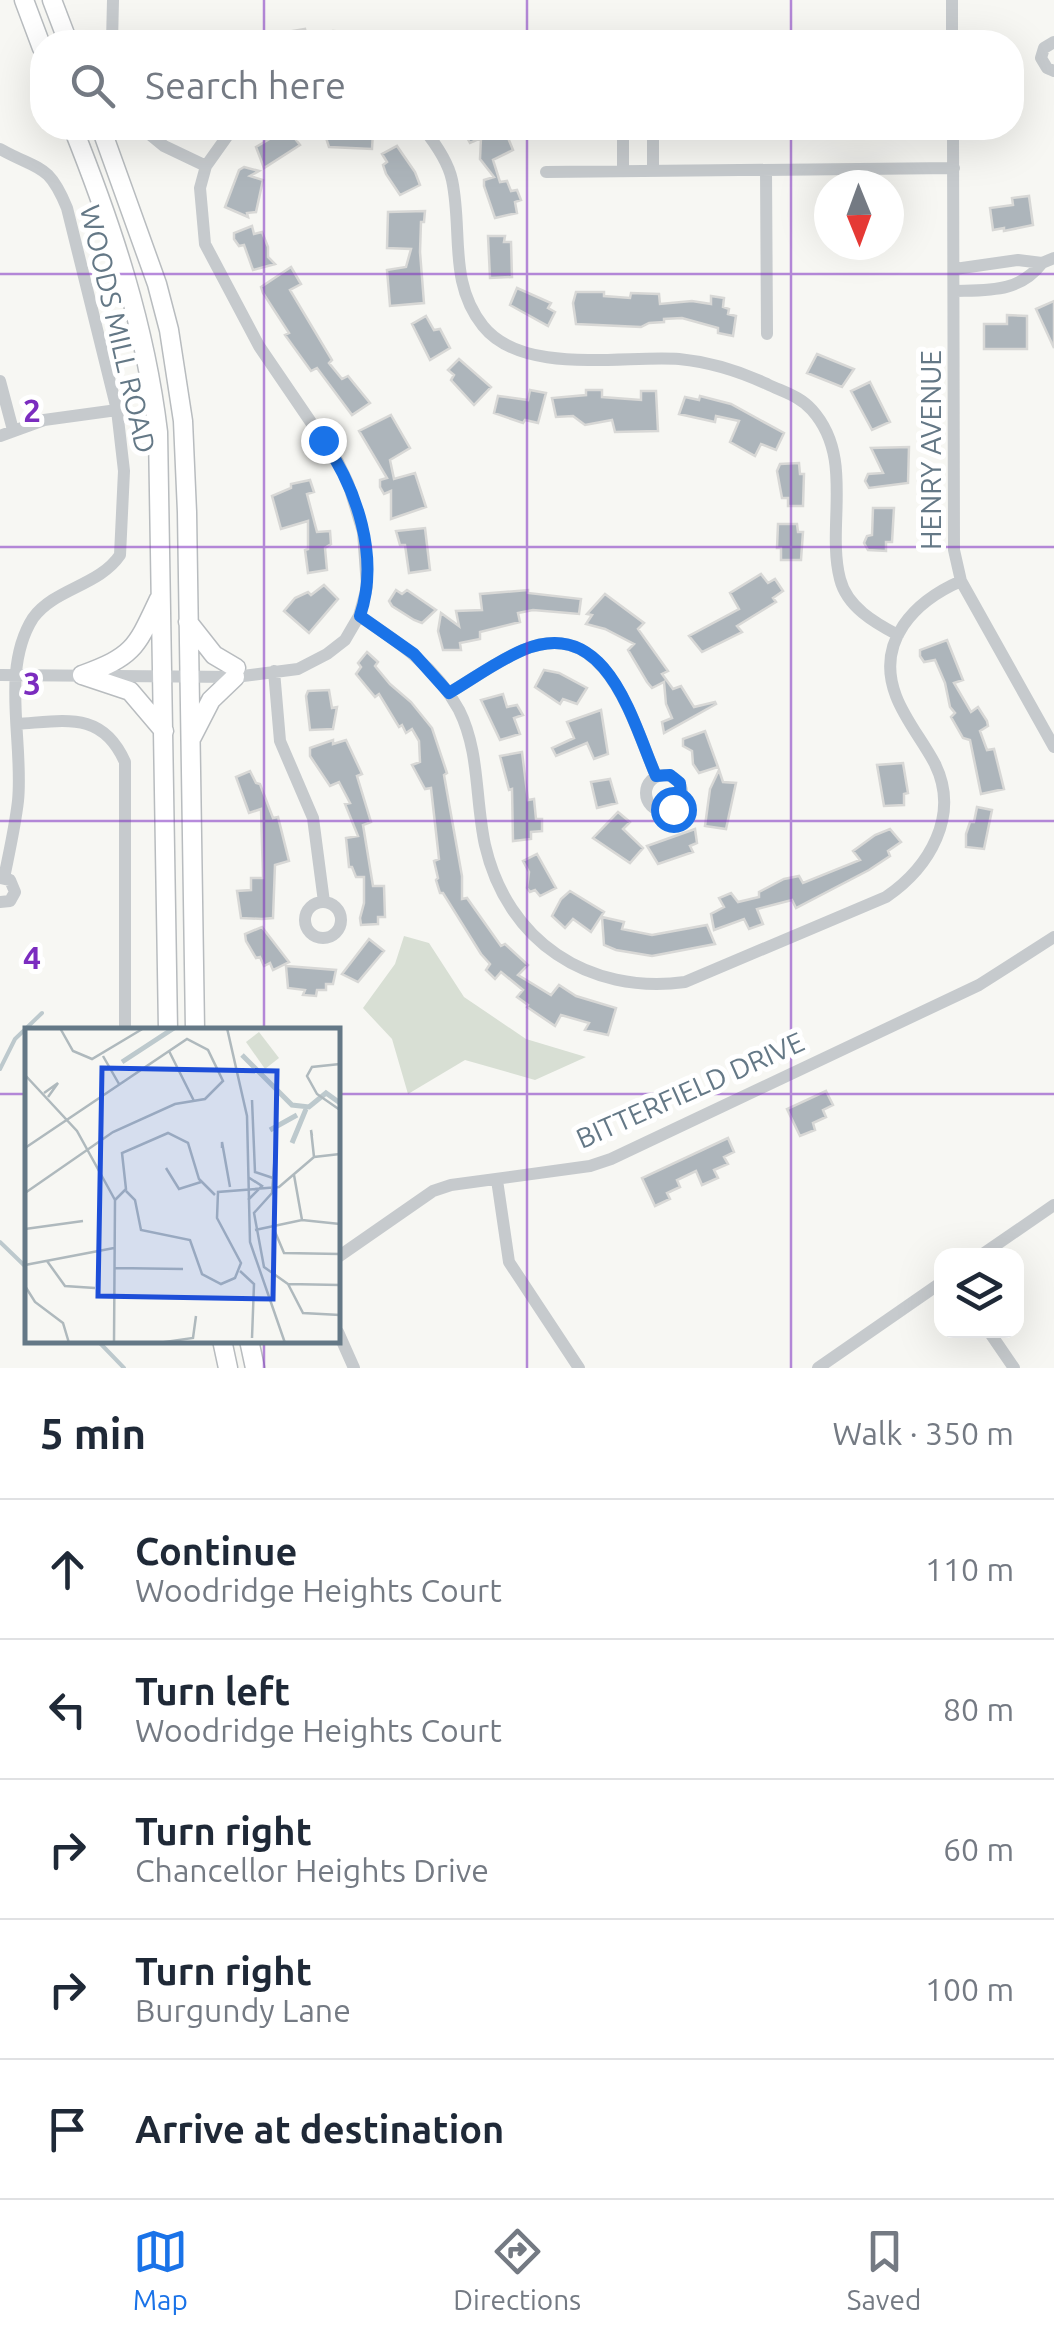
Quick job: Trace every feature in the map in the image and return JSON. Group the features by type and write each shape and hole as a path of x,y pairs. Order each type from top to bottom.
{"highway":[{"path":"24,0 35,30"},
{"path":"52,0 63,30"},
{"path":"78,140 119,250 144,340 158,432 168,1028"},
{"path":"105,140 157,284 177,376 186,467 194,1028"},
{"path":"82,674 112,664 135,646 162,591"},
{"path":"188,622 214,655 236,672 211,700 190,742"},
{"path":"82,674 130,692 164,731"},
{"path":"223,1343 228,1368"},
{"path":"250,1343 255,1368"}],"street":[{"path":"113,30 114,0"},
{"path":"952,0 952,30"},
{"path":"1054,42 1044,48 1041,58 1054,72"},
{"path":"157,140 206,166"},
{"path":"7,675 164,676 298,668 327,654 344,640 360,616 367,587 363,532 348,483 338,462 259,346 205,244 200,188 206,166 224,140"},
{"path":"431,140 452,180 459,278 464,295 484,327 506,347 571,360 682,360 736,370 803,400 817,415 834,450 840,581 865,616 898,635"},
{"path":"623,140 623,170"},
{"path":"652,140 653,170"},
{"name":"HENRY AVENUE","path":"953,140 956,291 952,514 960,581 1054,747"},
{"name":"WOODS MILL ROAD","path":"0,150 41,166 53,179 67,208 117,410 124,471 120,555 113,566 86,585 42,607 22,636 7,675 17,724 18,801 2,878 13,883 15,892 10,900 0,902"},
{"path":"546,172 954,168"},
{"path":"766,170 767,334"},
{"path":"955,268 1018,260 1048,261"},
{"path":"956,291 1008,288 1031,278 1048,261"},
{"path":"0,381 7,432 44,420 117,410"},
{"path":"360,616 414,654 449,693 460,713 475,759 481,817 492,867 512,909 543,945 579,969 620,982 671,984 685,982 886,896 901,887 924,862 942,825 944,802 936,766 896,696 892,662 905,619 935,592 960,581"},
{"path":"449,693 523,650 550,644 578,648 599,661 617,685 656,776"},
{"path":"274,670 280,741 313,818 324,902"},
{"path":"17,724 80,720 92,724 116,743 124,762 124,1028"},
{"name":"BITTERFIELD DRIVE","path":"340,1256 433,1192 451,1185 590,1166 644,1144 980,985 1054,937"},
{"path":"497,1180 509,1262 579,1368"},
{"path":"992,1248 1054,1205"},
{"path":"818,1368 934,1288"},
{"path":"340,1336 354,1368"},
{"path":"993,1338 1014,1368"}],"shaded area":[{"path":"404,936 429,943 464,997 526,1039 586,1057 535,1080 465,1060 408,1094 392,1039 363,1008 395,964"}],"building":[{"path":"268,140 296,140 300,145 264,168 256,147"},
{"path":"327,140 373,140 372,149 329,147"},
{"path":"481,140 509,140 513,150 493,160 500,182 507,181 511,191 517,190 521,200 515,202 517,213 495,218 484,186 484,180 494,177 480,159"},
{"path":"397,146 420,185 400,195 386,174 383,165 387,162 382,154"},
{"path":"244,167 259,171 250,176 263,180 256,212 247,213 248,217 225,207 239,170"},
{"path":"1029,196 1033,225 993,230 990,208 1013,205 1012,198"},
{"path":"425,211 420,252 424,303 390,306 387,270 406,267 411,249 387,248 388,212"},
{"path":"252,226 254,234 262,232 268,257 275,264 253,270 244,245 239,246 234,239 234,233"},
{"path":"488,236 505,236 504,242 511,242 512,277 490,278"},
{"path":"291,267 301,284 290,290 332,360 329,363 342,379 348,376 370,403 352,415 317,368 311,371 285,335 289,333 263,293 261,287"},
{"path":"517,288 551,303 548,308 555,312 548,326 510,305"},
{"path":"576,292 604,292 604,296 630,298 631,293 659,294 660,304 711,304 711,296 724,298 723,307 736,316 733,336 682,318 641,327 576,324"},
{"path":"1054,301 1054,348 1036,309"},
{"path":"1007,315 1027,316 1027,349 984,349 984,324 1007,324"},
{"path":"426,316 434,330 440,329 450,348 430,360 412,324"},
{"path":"817,354 854,369 842,387 807,373"},
{"path":"459,359 491,387 474,405 451,380 454,375 448,370"},
{"path":"870,382 890,422 872,430 851,391"},
{"path":"530,390 546,393 538,423 523,423 494,413 498,396 528,400"},
{"path":"586,390 602,390 602,397 641,400 641,391 656,391 658,431 615,432 612,420 585,425 573,416 556,417 552,398 586,395"},
{"path":"700,396 731,404 784,433 776,450 761,444 755,456 730,442 739,421 716,416 715,422 679,414 685,397 699,400"},
{"path":"391,415 410,448 390,460 394,479 415,473 426,507 391,519 391,491 384,494 380,487 380,480 387,478 359,431"},
{"path":"909,447 908,483 869,488 865,481 868,474 883,473 871,448"},
{"path":"799,463 800,474 804,474 803,506 788,506 788,498 782,498 777,471 780,464"},
{"path":"310,480 314,492 307,494 317,532 330,531 331,544 325,548 327,570 308,573 308,521 281,529 272,496 291,488 291,484"},
{"path":"873,508 894,508 892,542 886,542 886,551 868,550 864,543 872,535"},
{"path":"778,524 797,524 798,532 803,532 801,560 781,560"},
{"path":"425,528 430,570 409,573 405,545 400,545 396,531"},
{"path":"761,574 768,583 775,579 783,591 773,598 776,602 737,626 742,632 702,652 689,636 739,609 730,593"},
{"path":"324,585 338,599 309,633 284,611 295,598 308,592 311,595"},
{"path":"396,590 402,594 407,590 436,610 422,623 414,620 389,601"},
{"path":"528,590 581,599 579,614 533,610 518,613 520,622 480,632 480,639 460,643 461,650 443,650 438,631 441,613 459,626 456,611 482,610 480,594"},
{"path":"605,594 644,623 638,629 668,671 662,674 673,689 681,686 694,707 716,704 664,733 662,722 672,718 664,682 652,688 647,682 628,650 634,644 586,624 592,615 587,614"},
{"path":"947,640 963,680 954,683 971,712 978,707 987,721 988,726 980,731 987,750 994,749 1004,789 981,794 970,740 963,738 951,717 955,713 935,660 924,662 920,656 920,650"},
{"path":"367,652 378,662 375,666 390,684 432,728 447,773 444,775 462,876 462,899 467,898 501,946 505,944 528,965 518,975 551,995 559,985 576,996 616,1008 608,1035 585,1030 589,1023 561,1015 555,1026 517,997 523,990 501,972 495,979 486,970 490,964 440,893 436,880 434,861 439,859 431,788 425,789 412,765 420,762 419,741 412,729 406,733 402,725 399,727 379,694 375,697 356,674 361,667 358,663"},
{"path":"544,670 559,673 587,688 577,704 563,699 560,704 535,687"},
{"path":"329,690 332,708 337,707 333,729 310,730 308,691"},
{"path":"503,694 507,707 517,705 523,715 514,718 520,734 500,740 481,700"},
{"path":"601,710 608,754 594,759 587,743 556,756 552,748 574,738 567,722"},
{"path":"705,731 718,767 699,773 692,751 683,746 683,739"},
{"path":"333,740 333,744 346,740 362,774 357,776 371,822 363,825 373,886 384,886 385,917 378,917 378,924 361,925 364,877 356,877 349,867 346,838 358,836 345,804 350,803 339,782 330,786 310,756 310,748"},
{"path":"522,752 528,800 534,799 542,831 531,832 531,839 513,841 512,789 509,790 500,756"},
{"path":"903,763 908,793 904,794 904,805 884,806 877,765"},
{"path":"719,770 723,782 736,783 726,829 705,826 710,789"},
{"path":"250,771 260,784 273,818 278,817 289,861 275,865 273,918 241,918 237,891 251,890 251,878 263,878 261,809 249,813 236,777"},
{"path":"610,779 617,803 597,808 591,782"},
{"path":"977,807 992,810 984,849 966,847 966,834"},
{"path":"618,812 630,822 623,829 643,848 630,863 593,838"},
{"path":"695,829 697,843 690,846 693,852 658,864 647,846"},
{"path":"890,829 901,842 888,851 890,856 869,870 796,908 792,900 757,909 763,924 749,929 744,919 714,930 711,914 724,907 719,898 731,893 738,902 759,897 759,892 784,879 799,876 803,883 860,860 853,851"},
{"path":"537,854 556,888 540,896 527,888 529,872 523,861"},
{"path":"570,891 604,912 591,932 573,919 565,928 552,916"},
{"path":"602,917 624,922 622,929 652,935 707,925 715,944 652,956 616,950 604,945"},
{"path":"262,927 289,962 273,970 270,963 264,966 260,957 256,958 246,941 245,934"},
{"path":"369,939 384,951 358,982 342,974"},
{"path":"286,966 336,970 333,984 326,984 326,990 317,990 316,996 303,995 305,990 288,988"},
{"path":"826,1091 833,1105 823,1110 826,1117 813,1123 815,1130 800,1136 787,1109"},
{"path":"728,1138 734,1152 724,1157 728,1164 714,1170 718,1178 702,1185 696,1171 677,1180 680,1187 667,1193 670,1199 655,1206 642,1178"}],"waterway":[{"path":"26,1028 42,1013"},
{"path":"0,1069 15,1039 25,1029"},
{"path":"0,1242 25,1266"},
{"path":"100,1343 124,1368"}],"route":[{"path":"323,440 338,462 360,517 367,587 360,616 425,663 449,693 510,656 536,646 564,644 588,653 617,685 656,776 670,775 680,783 681,799 673,809"}]}
